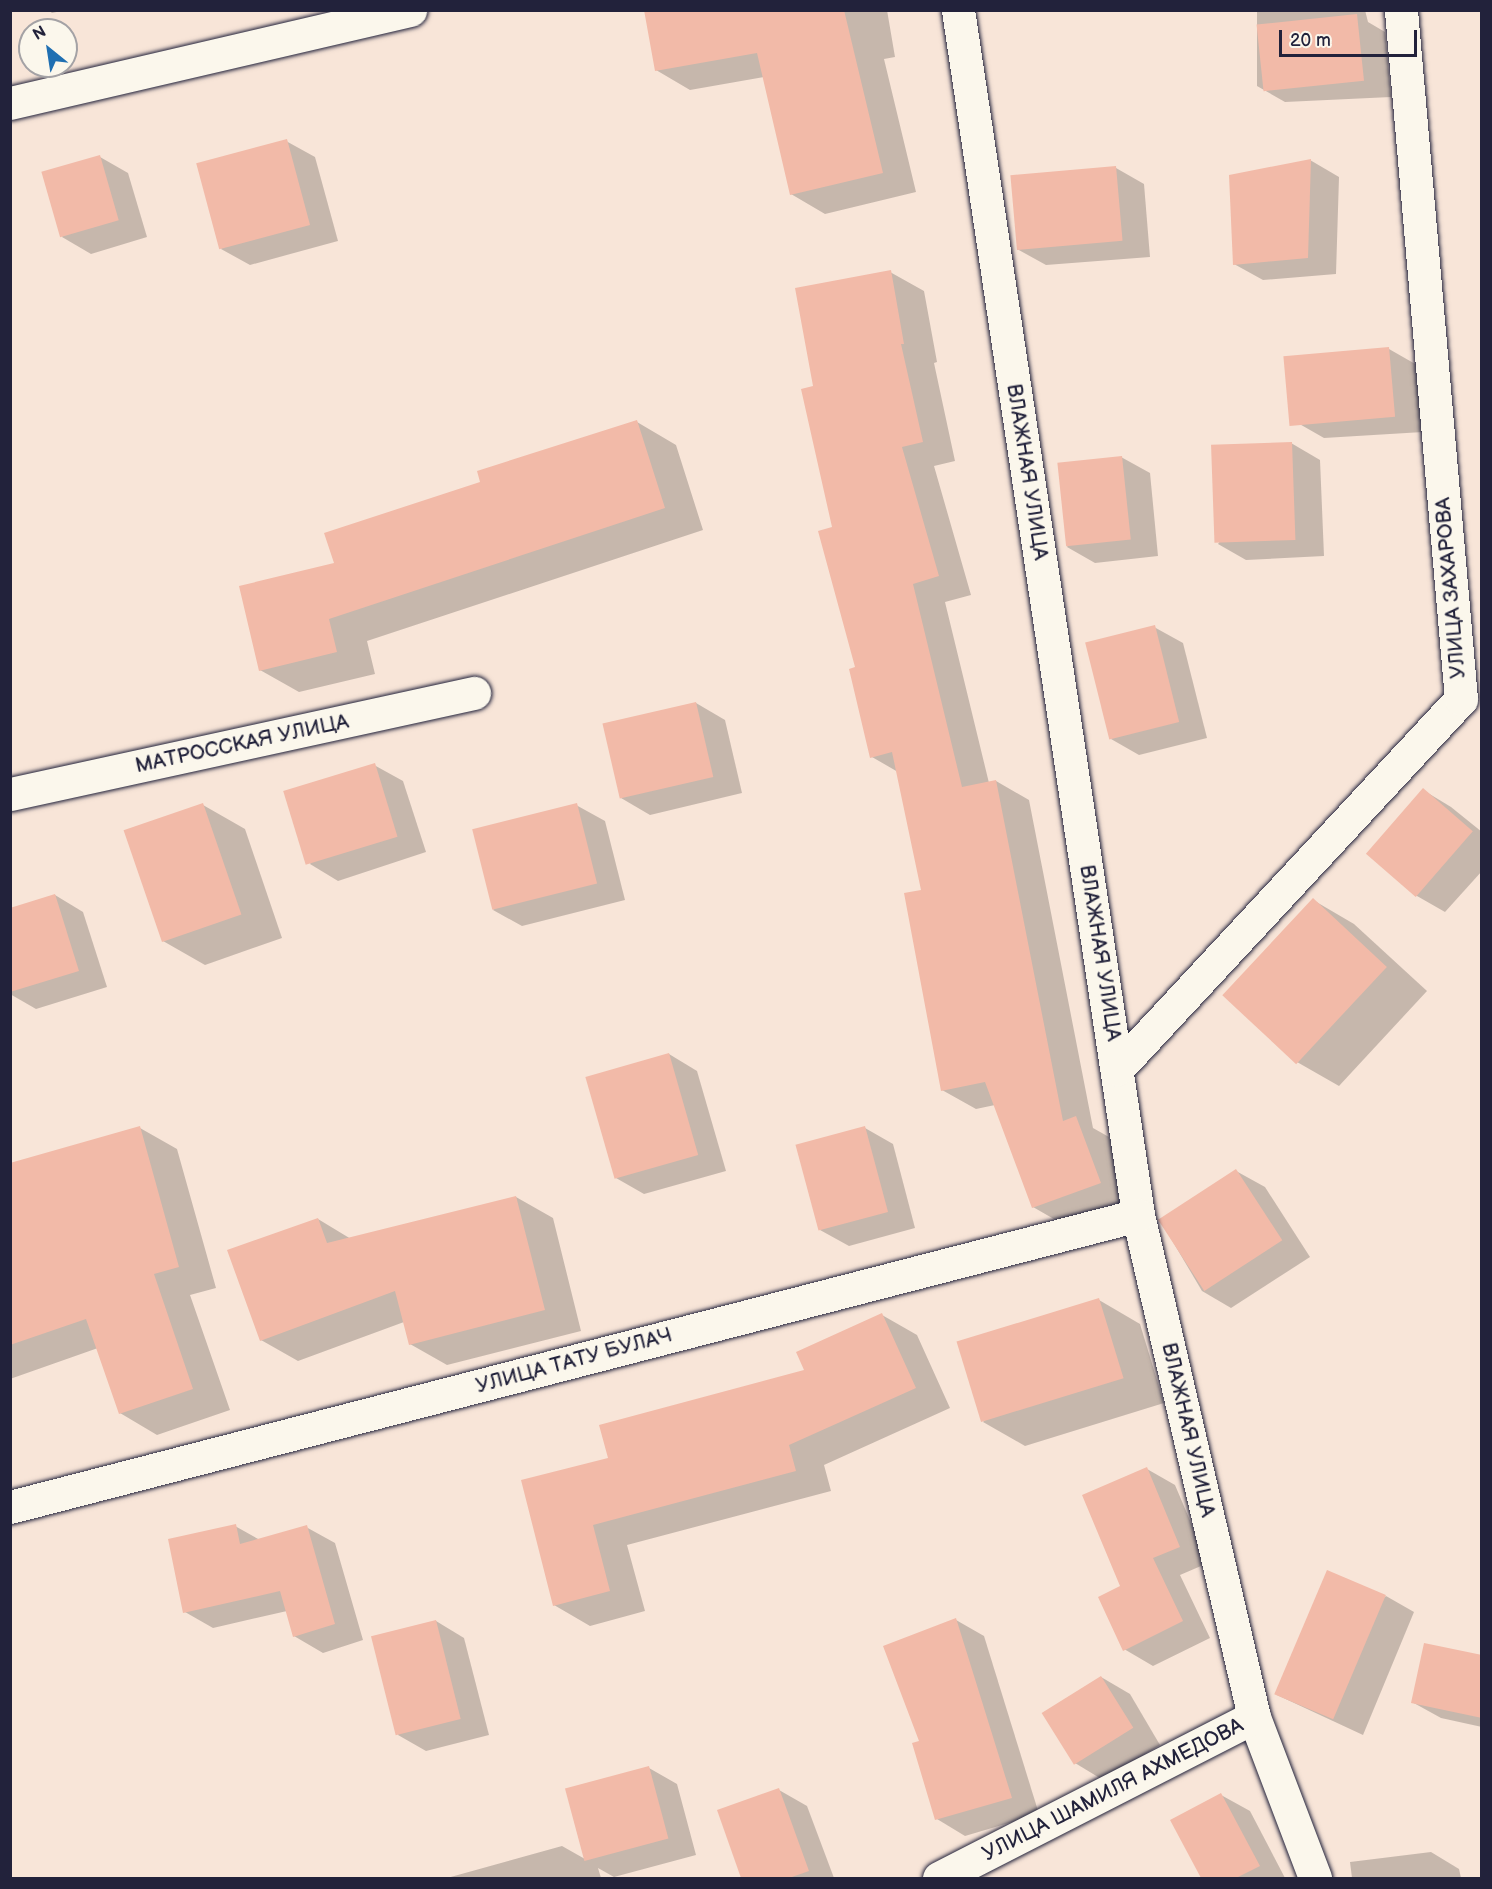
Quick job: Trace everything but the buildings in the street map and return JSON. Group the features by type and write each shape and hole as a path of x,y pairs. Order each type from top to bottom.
{"street":[{"path":"10,103 410,10"},
{"name":"ВЛАЖНАЯ УЛИЦА","path":"958,10 1138,1215 1254,1717 1315,1878"},
{"name":"УЛИЦА ЗАХАРОВА","path":"1117,1069 1461,699 1401,10"},
{"name":"МАТРОССКАЯ УЛИЦА","path":"10,794 474,693"},
{"name":"УЛИЦА ТАТУ БУЛАЧ","path":"10,1507 1138,1215"},
{"name":"УЛИЦА ШАМИЛЯ АХМЕДОВА","path":"939,1878 1254,1717"}]}
